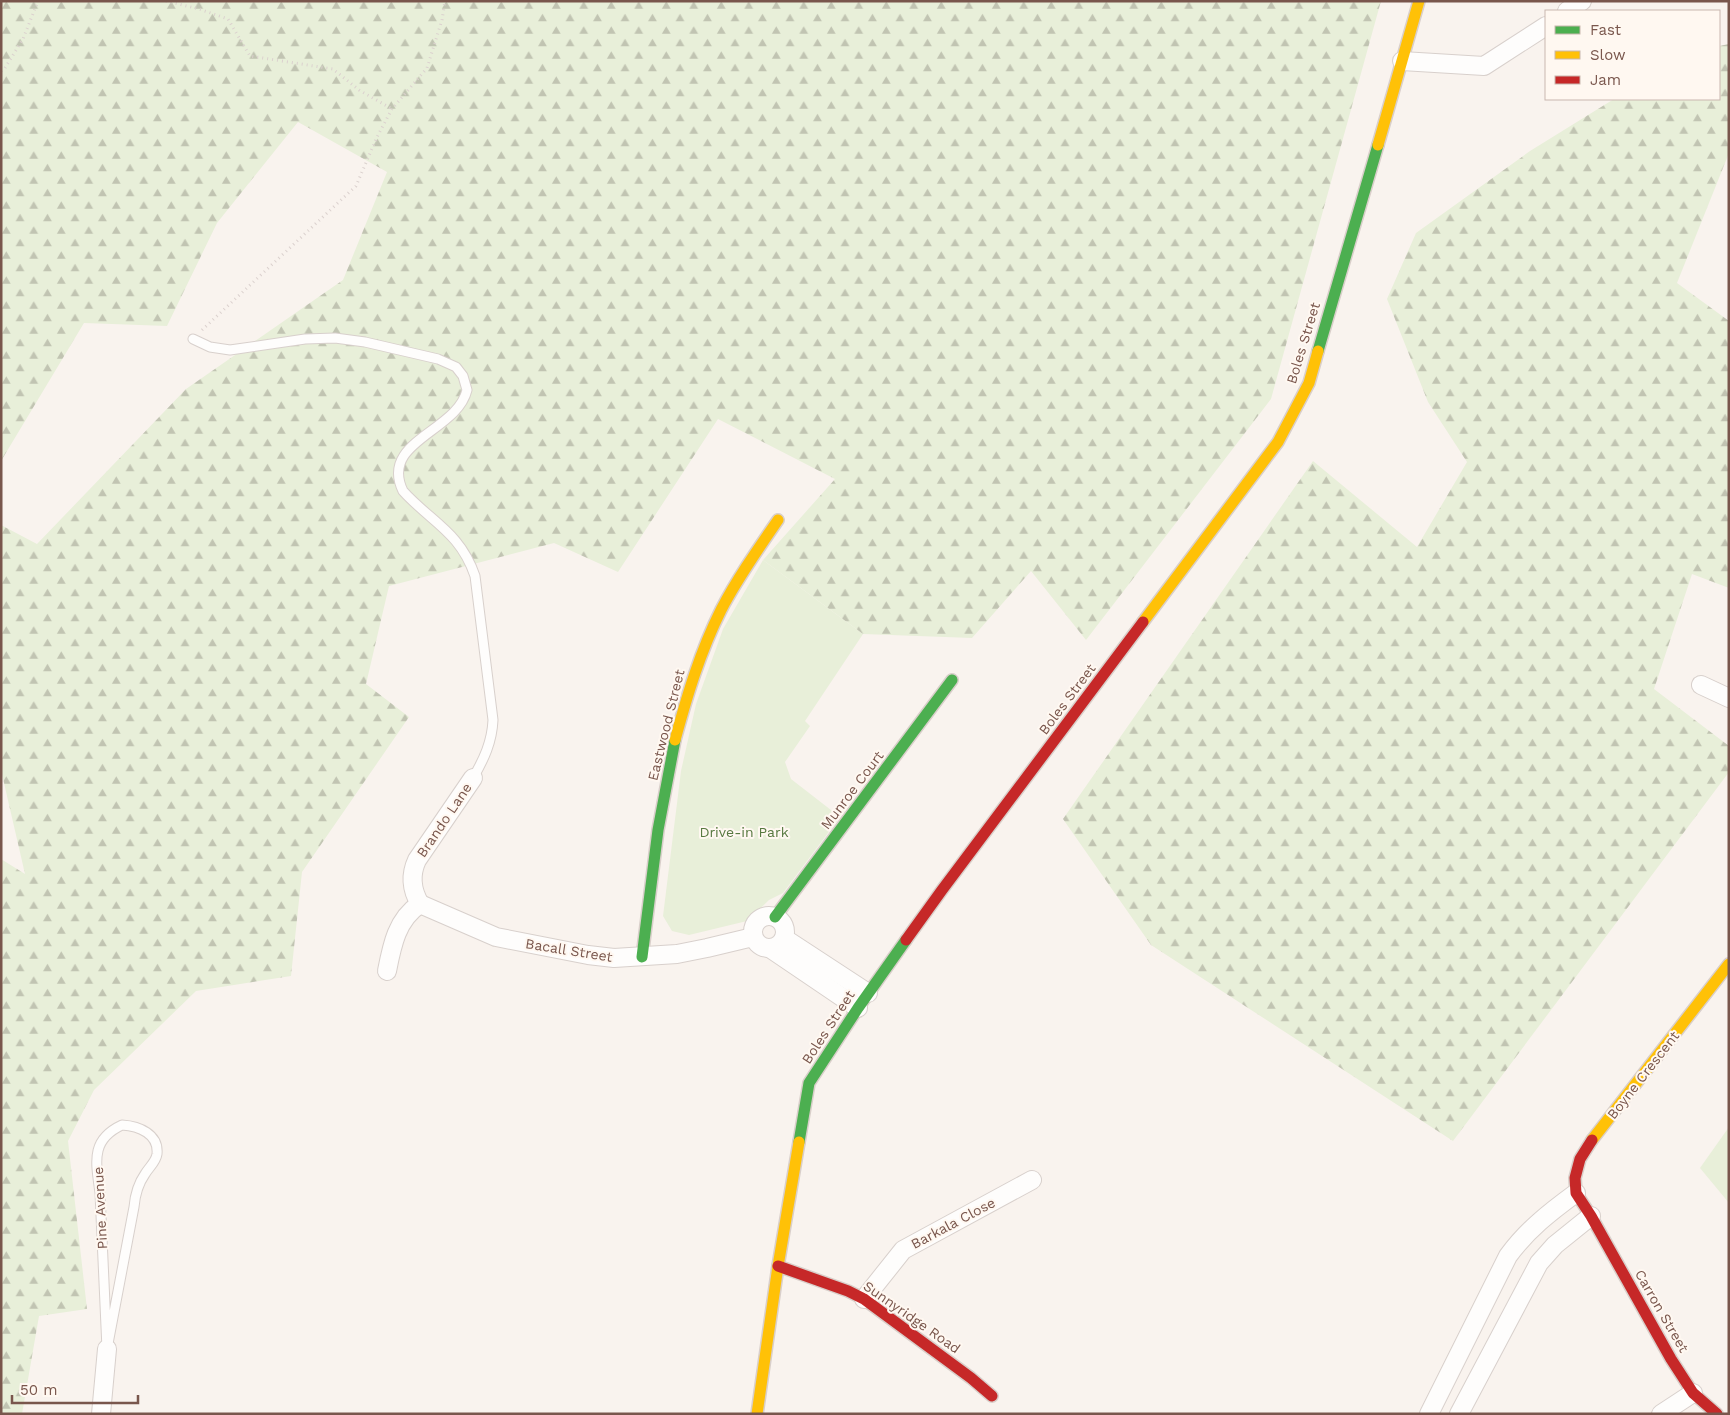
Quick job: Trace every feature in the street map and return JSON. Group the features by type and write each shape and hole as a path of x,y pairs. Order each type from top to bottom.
{"street":[{"name":"Boles Street","path":"758,1414 778,1266 809,1083 868,993 942,890 1278,442 1308,383 1419,1"},
{"path":"1568,10 1582,1"},
{"path":"1402,61 1484,66 1545,27"},
{"name":"Eastwood Street","path":"642,957 655,854 668,773 687,691 715,622 751,559 778,520"},
{"name":"Munroe Court","path":"775,917 952,680"},
{"path":"1701,685 1729,698"},
{"name":"Brando Lane","path":"420,904 415,896 412,884 413,869 417,860 473,778"},
{"path":"387,970 392,944 398,930 411,910 420,904"},
{"name":"Bacall Street","path":"420,904 496,937 588,955 614,958 677,954 753,937"},
{"path":"778,943 786,932 781,920 775,917 763,917 758,920 754,925 753,937 760,946 778,943 868,993"},
{"path":"778,943 858,1008"},
{"name":"Boyne Crescent","path":"1576,1193 1575,1178 1580,1159 1592,1140 1729,964"},
{"name":"Barkala Close","path":"864,1299 903,1250 1032,1180"},
{"path":"1429,1414 1508,1256 1521,1238 1541,1219 1576,1193 1590,1216 1555,1244 1539,1263 1459,1414"},
{"name":"Carron Street","path":"1590,1216 1671,1359 1693,1393 1713,1413"},
{"name":"Sunnyridge Road","path":"778,1266 848,1291 864,1299 971,1378 992,1396"},
{"name":"Pine Avenue","path":"100,1414 107,1349"},
{"path":"1661,1414 1693,1393"}],"lane":[{"path":"193,339 210,346 230,350 305,339 335,338 365,342 438,359 456,367 463,376 467,390 461,405 444,422 414,444 401,457 397,473 402,491 458,542 466,553 475,576 493,720 487,753 473,778"},
{"name":"Pine Avenue","path":"122,1125 136,1126 156,1141 157,1154 138,1185 135,1196 107,1349 100,1193 97,1168 98,1154 101,1140 110,1131 122,1125"}],"path":[{"path":"1,71 5,68 23,39 38,1"},
{"path":"166,1 199,9 228,19 250,56 333,69 359,90 392,109"},
{"path":"193,339 356,186 376,137 392,109 428,68 442,20 445,1"}],"green space":[{"path":"1,1 1381,1 1271,399 1086,640 1031,571 972,638 863,634 763,560 835,479 718,419 618,572 554,543 389,586 366,684 409,717 302,872 291,976 196,991 94,1090 68,1141 87,1309 39,1316 22,1414 1,1414 1,859 25,874 1,770 1,525 37,544 186,389 343,280 387,172 298,122 217,223 167,326 84,323 1,461"},
{"path":"1729,44 1729,153 1677,283 1729,321 1729,588 1692,574 1654,689 1729,746 1729,772 1453,1141 1151,945 1063,819 1313,461 1417,547 1467,462 1428,402 1387,299 1416,233 1530,151 1612,100 1720,100 1720,46"},
{"name":"Drive-in Park","path":"763,560 863,634 805,721 810,726 785,762 791,779 840,817 783,893 769,900 747,921 689,935 672,931 663,916 681,771 696,704 723,629"},
{"path":"1729,1127 1729,1203 1700,1168"}],"traffic: fast":[{"path":"1318,351 1378,145"},
{"path":"775,917 952,680"},
{"path":"642,957 658,830 675,740"},
{"path":"799,1142 809,1083 858,1008 906,940"}],"traffic: slow":[{"path":"1378,145 1419,1"},
{"path":"1143,622 1278,442 1309,383 1318,351"},
{"path":"675,740 684,707 713,626 748,564 778,520"},
{"path":"1592,1140 1729,964"},
{"path":"757,1414 778,1266 799,1142"}],"traffic: jam":[{"path":"906,940 1143,622"},
{"path":"1592,1140 1580,1159 1575,1178 1576,1193 1591,1216 1671,1359 1693,1393 1717,1414"},
{"path":"778,1266 848,1291 864,1299 971,1378 992,1396"}]}
